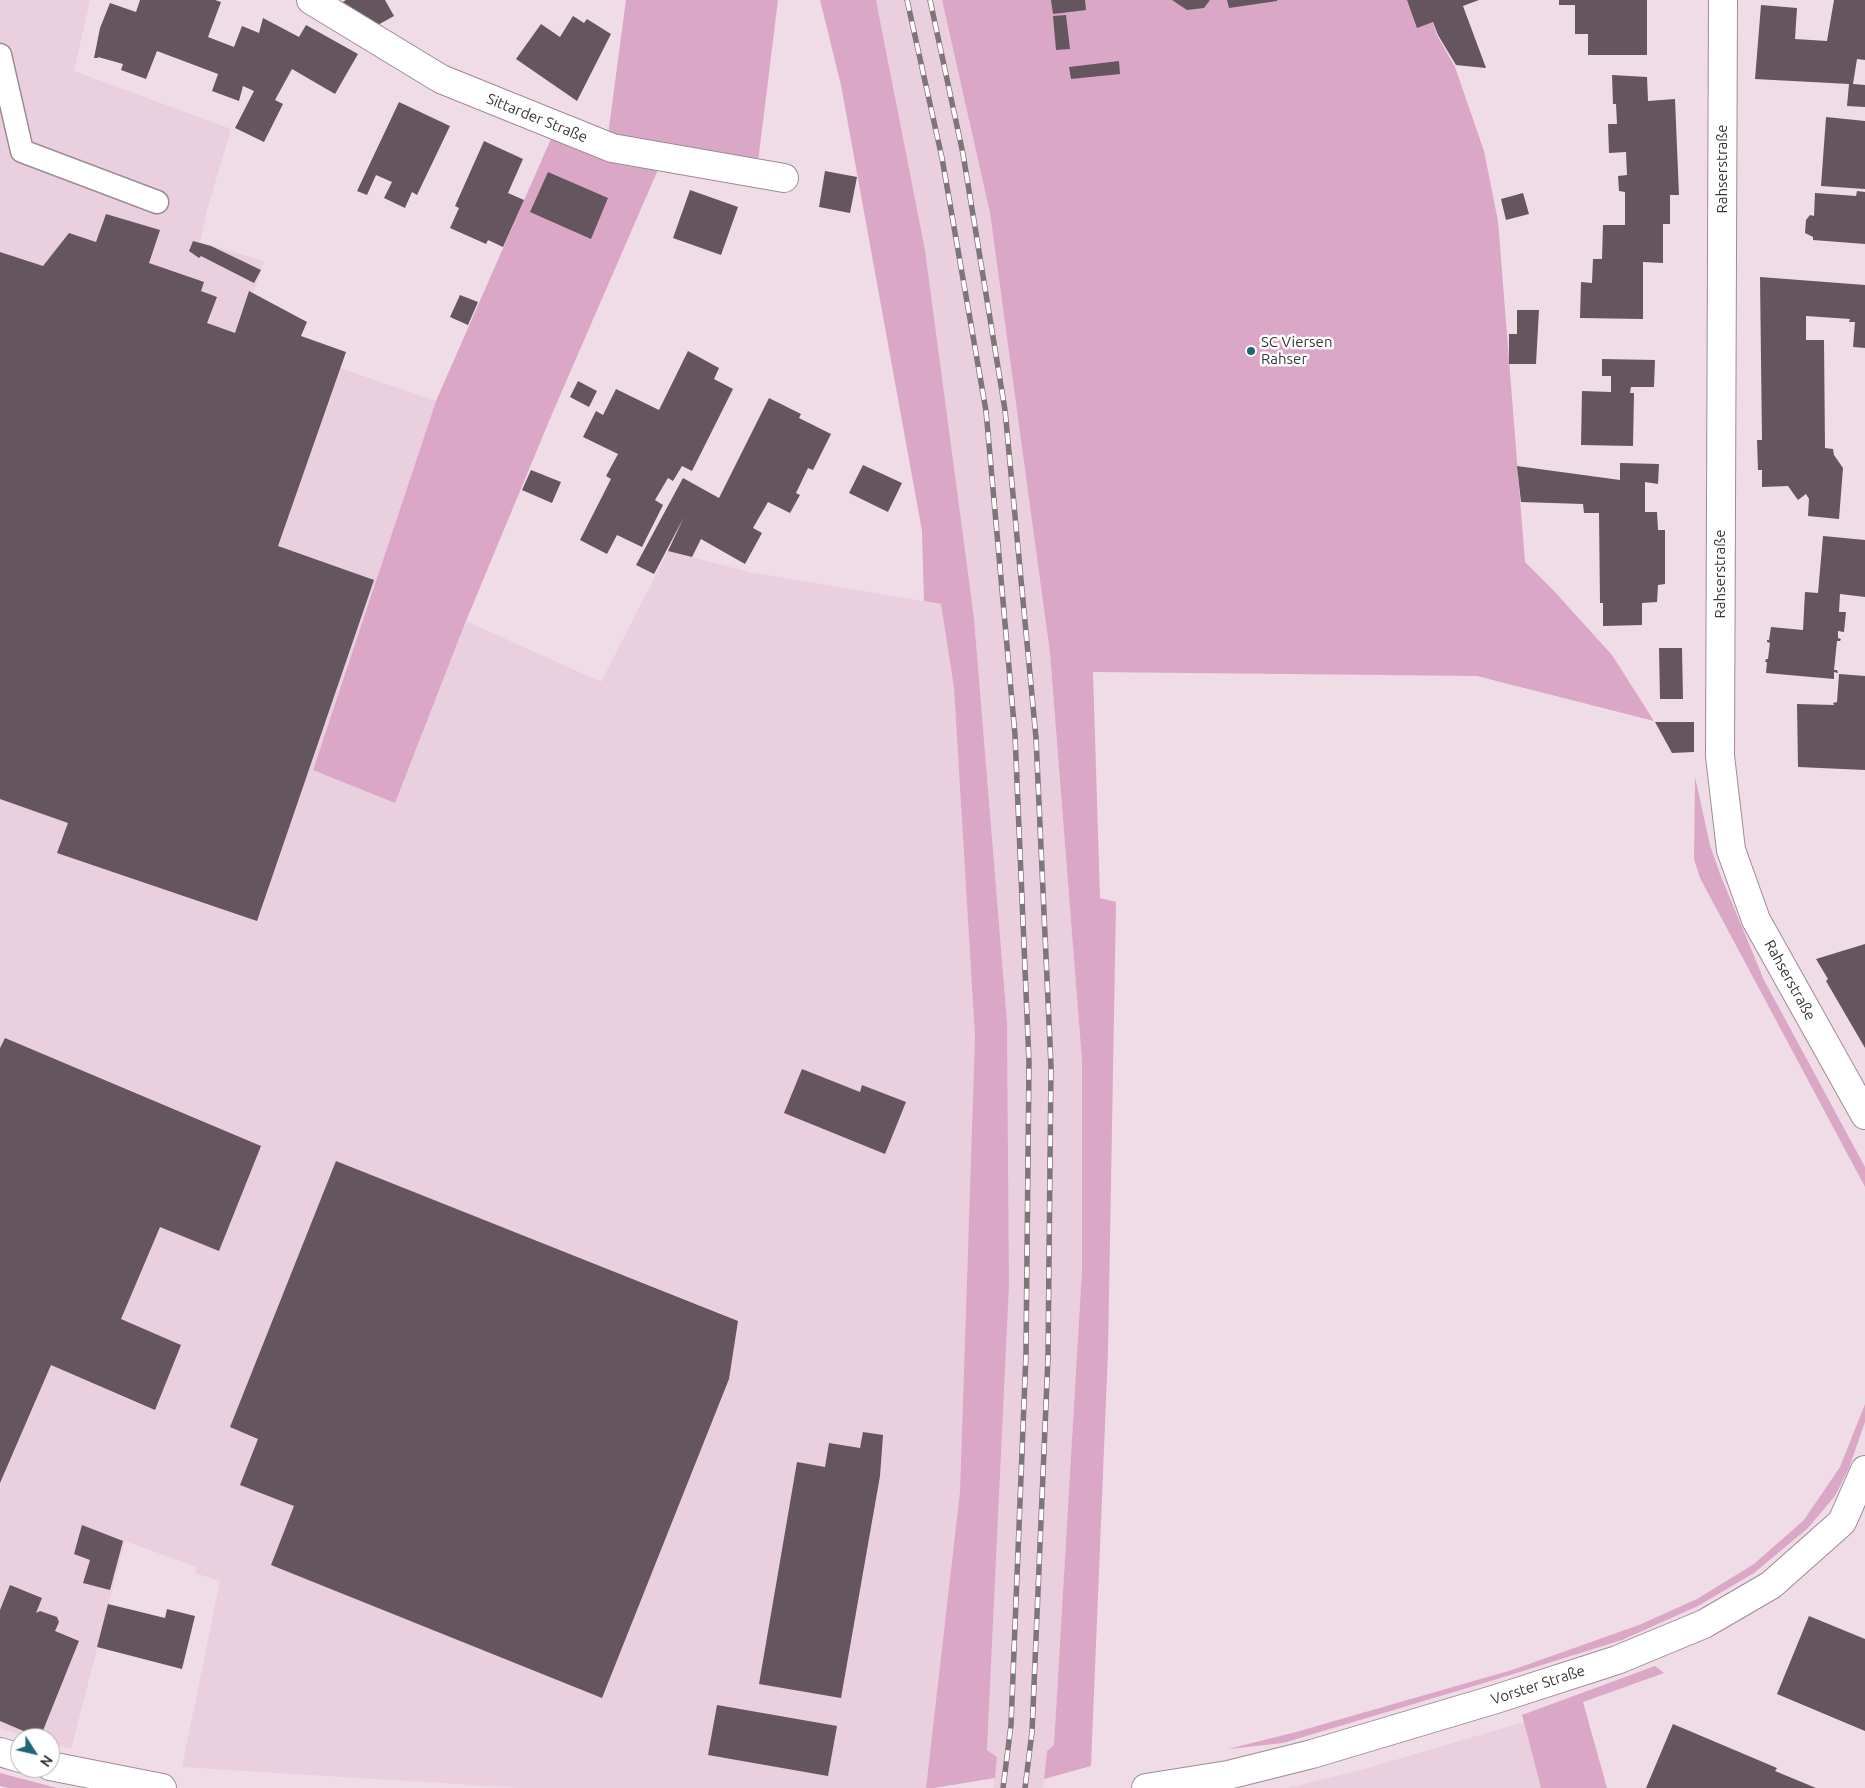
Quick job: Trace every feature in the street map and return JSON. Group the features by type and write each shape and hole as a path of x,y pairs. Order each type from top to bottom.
{"street":[{"name":"Sittarder Straße","path":"312,0 441,79 612,148 784,178"},
{"name":"Rahserstraße","path":"1723,0 1720,756 1731,850 1756,920 1865,1115"},
{"name":"Vorster Straße","path":"1146,1788 1228,1775 1312,1754 1487,1702 1617,1660 1704,1624 1771,1585 1842,1522 1865,1470"},
{"path":"60,1768 162,1788"}],"lane":[{"path":"0,55 22,151 157,202"}],"shaded area":[{"path":"0,0 90,0 74,71 231,129 207,210 200,242 264,261 253,293 249,291 235,332 436,401 313,769 395,803 466,621 601,682 668,551 749,572 941,604 954,688 975,1037 960,1491 926,1788 521,1788 182,1767 220,1581 195,1573 197,1567 125,1541 71,1749 60,1746 60,1728 10,1728 10,1732 0,1729"},
{"path":"626,0 778,0 758,162 608,135"},
{"path":"820,0 876,0 925,250 974,618 1007,1022 1009,1285 987,1750 997,1757 995,1778 934,1788 926,1788 960,1491 975,1037 954,688 941,604 924,601 922,531 841,85"},
{"path":"876,0 942,0 990,213 1050,653 1082,1061 1082,1270 1054,1745 1047,1751 1043,1788 993,1788 997,1757 987,1750 1009,1285 1007,1022 974,618 925,250"},
{"path":"942,0 1425,0 1437,35 1455,67 1484,151 1498,221 1525,562 1612,655 1654,721 1477,676 1093,672 1100,898 1116,902 1108,1351 1091,1766 1044,1779 1047,1751 1054,1745 1082,1270 1082,1061 1050,653 990,213"},
{"path":"554,132 660,165 552,414 466,621 395,803 313,770 436,401"},
{"path":"1695,777 1710,845 1720,874 1764,980 1865,1167 1865,1187 1700,878 1694,859"},
{"path":"1865,1404 1865,1422 1849,1468 1835,1496 1808,1528 1754,1573 1698,1606 1622,1640 1494,1680 1283,1743 1228,1749 1296,1732 1512,1670 1639,1625 1697,1599 1754,1564 1804,1520 1840,1467"},
{"path":"1655,1666 1664,1673 1583,1702 1607,1788 1541,1788 1522,1715"},
{"path":"1524,1722 1541,1788 1287,1788 1361,1770"},
{"path":"0,1773 10,1776 10,1778 19,1778 57,1788 8,1788 0,1786"}],"building":[{"path":"140,0 215,0 221,2 208,37 234,47 242,26 259,33 263,18 299,37 306,25 358,54 335,94 292,69 275,100 283,104 264,142 235,128 254,91 243,86 239,101 212,91 218,74 157,51 146,79 121,70 123,64 98,57 94,58 100,28 110,3 136,12"},
{"path":"346,0 385,0 394,16 376,26 341,3"},
{"path":"1051,0 1085,0 1086,10 1053,14"},
{"path":"1172,0 1210,0 1204,8 1187,10"},
{"path":"1227,0 1277,0 1277,1 1229,8"},
{"path":"1407,0 1479,0 1463,6 1486,68 1456,65 1438,35 1433,22 1417,28"},
{"path":"1559,0 1647,0 1647,55 1588,55 1588,34 1575,34 1575,5 1559,5"},
{"path":"1834,0 1865,0 1865,60 1857,59 1853,84 1865,85 1865,107 1847,106 1849,84 1755,79 1761,5 1797,8 1795,39 1827,41"},
{"path":"1066,15 1070,49 1056,50 1053,16"},
{"path":"573,16 584,23 587,19 611,34 577,101 516,59 541,24 560,37"},
{"path":"1119,61 1120,74 1071,79 1069,67"},
{"path":"1612,75 1647,77 1648,101 1675,99 1679,195 1670,195 1670,224 1663,224 1663,263 1643,262 1643,319 1580,318 1581,282 1592,283 1593,259 1602,259 1603,225 1625,225 1625,192 1619,191 1618,176 1627,175 1626,152 1609,153 1608,124 1617,124 1616,104 1613,104"},
{"path":"399,102 450,126 417,195 412,192 405,208 384,198 392,182 376,175 367,195 357,191"},
{"path":"1826,117 1865,121 1865,189 1821,186"},
{"path":"484,141 523,159 508,193 524,200 503,247 488,240 486,244 450,228 459,208 455,206"},
{"path":"825,171 857,177 850,213 819,207"},
{"path":"548,172 608,198 591,239 530,212"},
{"path":"690,190 738,207 721,255 673,238"},
{"path":"1857,191 1865,192 1865,244 1813,240 1813,237 1805,233 1806,220 1810,215 1814,216 1815,193 1856,196"},
{"path":"1523,193 1529,214 1506,220 1501,199"},
{"path":"106,214 160,230 149,263 204,282 201,291 217,297 207,323 235,333 249,291 307,322 301,336 346,352 278,546 374,580 257,921 57,853 68,823 0,799 0,252 43,266 69,233 96,242"},
{"path":"193,241 211,246 261,270 254,283 201,256 199,258 189,251"},
{"path":"1760,277 1865,285 1865,348 1853,347 1855,322 1849,322 1850,319 1806,316 1806,340 1824,340 1825,448 1833,449 1834,455 1843,468 1839,519 1808,516 1809,499 1806,494 1798,500 1788,486 1762,487 1762,470 1758,470 1757,440 1762,440"},
{"path":"460,295 478,302 468,325 450,317"},
{"path":"1517,310 1539,310 1536,364 1509,364 1509,334 1517,334"},
{"path":"688,351 719,368 714,379 733,389 692,471 682,466 673,481 668,478 655,500 663,505 642,547 617,535 607,554 580,540 611,479 606,476 618,454 583,437 596,411 603,415 616,389 659,410"},
{"path":"1602,359 1655,360 1654,387 1631,387 1630,393 1634,393 1633,446 1581,445 1582,391 1611,392 1611,376 1602,376"},
{"path":"578,381 597,391 589,407 570,397"},
{"path":"769,398 801,414 799,418 831,434 813,470 808,468 796,493 800,495 790,513 768,502 753,528 762,533 745,564 701,539 692,557 668,551 684,517 654,574 636,565 683,478 719,498"},
{"path":"1620,463 1659,464 1658,484 1645,482 1645,512 1657,512 1658,530 1665,530 1665,584 1658,585 1657,602 1642,603 1642,625 1603,626 1603,603 1600,603 1599,513 1584,513 1583,504 1521,502 1517,466 1620,480"},
{"path":"863,465 902,483 888,512 849,493"},
{"path":"531,470 561,482 552,503 522,490"},
{"path":"1823,536 1865,540 1865,597 1840,594 1839,612 1846,612 1844,632 1838,631 1838,638 1841,639 1837,641 1834,670 1837,670 1838,673 1834,672 1834,679 1766,673 1767,662 1765,662 1768,659 1770,643 1767,640 1769,640 1771,627 1803,630 1805,592 1818,593"},
{"path":"1659,648 1682,648 1683,699 1660,699"},
{"path":"1839,674 1865,676 1865,770 1798,767 1797,704 1834,705 1833,703 1837,702"},
{"path":"1655,722 1694,722 1694,752 1672,753"},
{"path":"1865,944 1865,1048 1826,981 1828,979 1816,959"},
{"path":"5,1038 261,1146 219,1251 160,1227 121,1319 181,1345 155,1410 51,1365 0,1483 0,1048"},
{"path":"802,1069 860,1092 862,1085 906,1102 885,1154 784,1113"},
{"path":"336,1161 738,1321 729,1379 602,1698 271,1565 294,1506 240,1485 258,1439 230,1427"},
{"path":"863,1432 883,1435 880,1476 841,1698 759,1684 797,1462 825,1467 829,1443 860,1448"},
{"path":"82,1525 123,1541 110,1590 83,1583 90,1560 74,1554"},
{"path":"10,1585 42,1598 36,1613 40,1611 57,1617 59,1622 55,1631 79,1641 44,1728 16,1728 0,1721 0,1610"},
{"path":"108,1604 165,1618 167,1609 195,1616 182,1669 97,1647"},
{"path":"1809,1616 1865,1639 1865,1731 1777,1694"},
{"path":"717,1705 837,1726 828,1776 708,1755"},
{"path":"1673,1724 1777,1768 1775,1771 1816,1788 1646,1788"}],"railway":[{"path":"907,0 942,158 986,411 1015,735 1029,1062 1026,1353 1011,1725 1003,1788"},
{"path":"930,0 963,154 1005,410 1036,738 1051,1066 1048,1357 1032,1732 1025,1788"}],"place":[{"name":"SC Viersen Rahser","path":"1251,351"}]}
